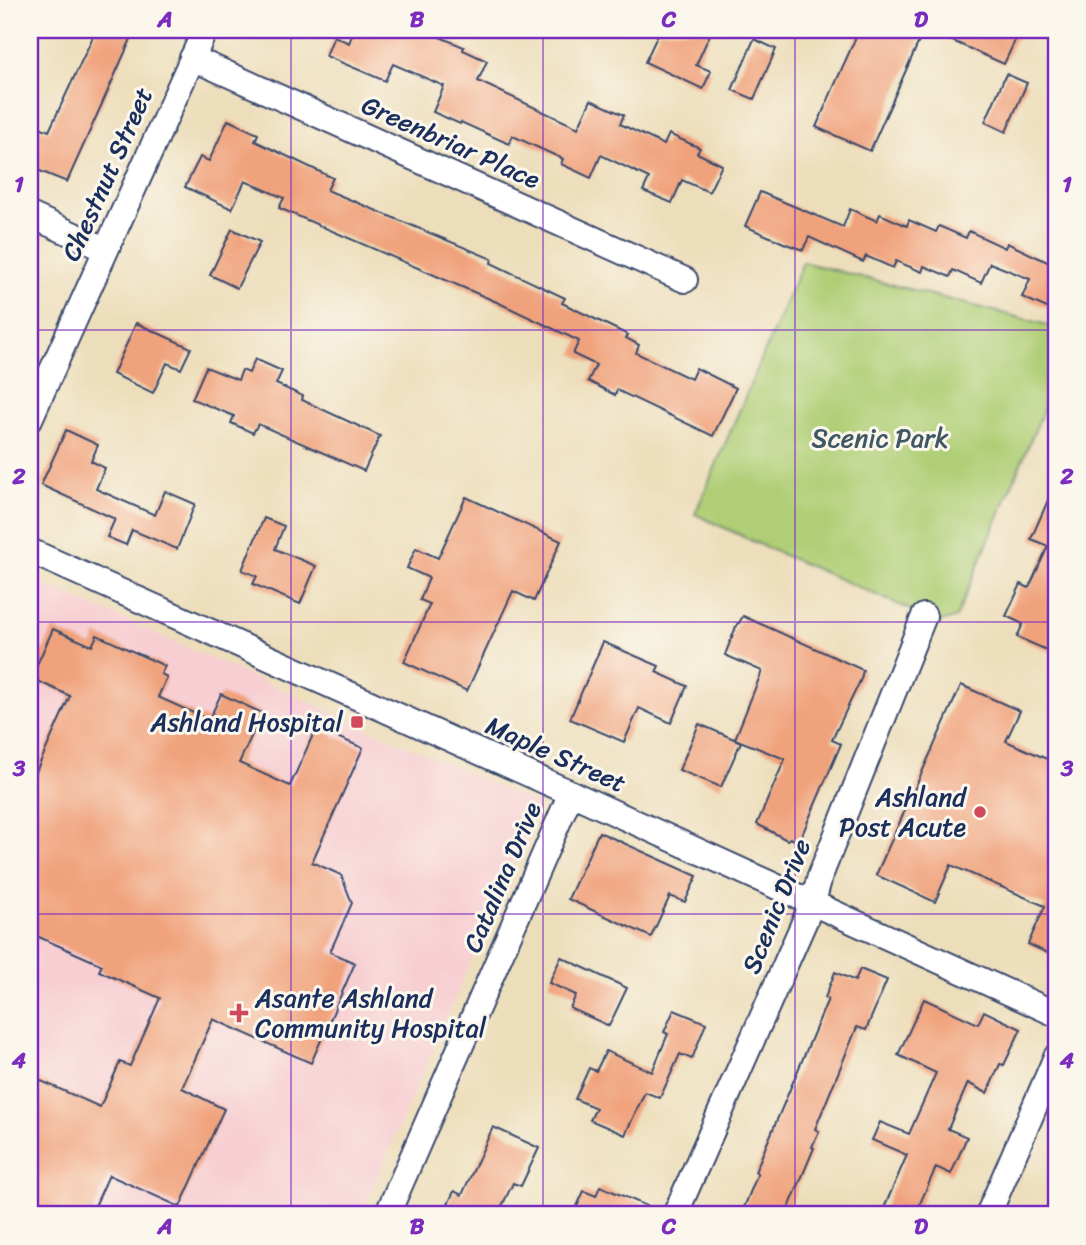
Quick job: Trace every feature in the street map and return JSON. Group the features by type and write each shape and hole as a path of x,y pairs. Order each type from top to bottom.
{"street":[{"name":"Chestnut Street","path":"30,419 205,30"},
{"name":"Greenbriar Place","path":"192,58 685,280"},
{"path":"30,215 105,248"},
{"name":"Maple Street","path":"30,551 813,902 1056,1014"},
{"name":"Scenic Drive","path":"675,1215 813,902 820,876 924,615"},
{"name":"Catalina Drive","path":"387,1215 571,793"},
{"path":"988,1215 1056,1057"}],"shaded area":[{"name":"Asante Ashland Community Hospital","path":"30,578 533,802 536,810 361,1215 30,1215"}],"green space":[{"name":"Scenic Park","path":"803,262 1056,327 1056,394 1050,394 956,618 939,622 695,514"}],"building":[{"path":"96,30 135,30 67,182 30,167 30,123 49,131"},
{"path":"354,30 423,30 464,47 463,50 487,61 478,81 578,128 591,100 624,115 620,124 664,145 669,134 700,148 697,153 722,165 709,192 682,180 672,203 643,191 649,178 601,155 591,178 561,164 563,159 513,136 509,144 433,112 444,86 393,64 385,81 326,56 334,36 349,43"},
{"path":"660,30 712,30 696,65 711,71 703,89 645,62"},
{"path":"859,30 924,30 870,151 816,127"},
{"path":"928,30 1020,30 1004,64"},
{"path":"754,39 776,49 754,99 732,90"},
{"path":"1006,74 1027,83 1006,132 985,122"},
{"path":"228,120 258,134 255,141 333,178 327,190 492,259 491,263 565,298 562,303 628,335 626,338 639,345 636,353 691,379 696,368 736,388 713,436 617,390 615,395 588,381 596,365 573,354 579,341 499,303 279,208 284,198 245,181 232,209 185,187 200,157 209,161"},
{"path":"760,192 843,227 850,209 877,221 880,214 907,226 909,220 936,232 939,226 966,238 969,231 1005,248 1007,243 1056,266 1056,312 1022,297 1030,279 990,263 981,283 953,270 950,277 924,266 922,272 896,261 893,268 866,256 863,262 809,237 803,250 786,244 745,226"},
{"path":"232,229 260,242 237,288 210,275"},
{"path":"136,323 191,348 181,369 167,363 153,393 113,374"},
{"path":"255,359 282,371 276,384 303,396 302,400 380,436 364,471 258,424 253,433 231,423 234,416 192,399 206,367 238,380 242,370 249,373"},
{"path":"66,430 98,445 91,461 105,468 96,489 155,515 165,491 195,504 177,549 132,530 126,545 107,537 115,519 41,485"},
{"path":"1056,482 1056,641 1051,652 1017,637 1023,624 1006,616 1021,584 1029,588 1048,546 1031,539"},
{"path":"466,497 561,541 534,601 513,591 467,691 404,662 430,604 420,600 429,578 407,568 416,548 438,558"},
{"path":"264,518 284,526 275,549 316,566 300,604 253,584 257,576 242,570"},
{"path":"743,616 863,670 832,740 841,744 799,842 790,838 787,840 757,824 785,759 735,739 762,671 725,655"},
{"path":"53,629 92,646 97,635 165,666 161,674 167,677 158,697 209,720 221,694 262,713 239,763 290,786 316,728 363,748 312,862 341,875 352,903 330,952 355,963 311,1063 213,1019 182,1088 224,1109 180,1207 109,1175 91,1215 48,1215 33,1208 30,1200 30,1076 100,1107 120,1062 130,1066 160,998 99,971 102,965 30,933 30,785 70,696 31,678"},
{"path":"603,642 659,666 656,672 687,686 671,723 639,708 624,742 570,719"},
{"name":"Ashland Post Acute","path":"961,685 1020,711 1006,741 1056,763 1056,957 1028,944 1045,906 951,865 935,902 876,875"},
{"path":"699,724 741,742 721,787 679,770"},
{"path":"599,832 697,876 685,902 670,896 651,937 568,899"},
{"path":"561,957 627,988 609,1026 570,1008 576,995 549,983"},
{"path":"860,969 887,980 866,1030 857,1027 815,1129 819,1131 812,1147 814,1148 786,1215 741,1215 758,1173 755,1172 828,999 825,998 835,972 855,981"},
{"path":"924,999 978,1024 984,1011 1021,1029 1004,1065 1000,1064 987,1093 968,1083 948,1129 967,1137 951,1174 936,1167 915,1215 881,1215 907,1155 872,1140 880,1122 909,1134 936,1073 898,1055"},
{"path":"674,1010 706,1023 692,1059 680,1054 660,1098 645,1092 625,1135 590,1120 596,1108 575,1099 589,1068 596,1071 606,1051 652,1072 668,1034 664,1032"},
{"path":"493,1127 539,1148 521,1186 513,1183 499,1212 506,1215 443,1215 454,1191 462,1195"},
{"path":"600,1186 661,1212 660,1215 573,1215 584,1191 596,1196"}],"place":[{"name":"Ashland Hospital","path":"357,722"},
{"name":"Ashland Post Acute","path":"980,812"},
{"name":"Asante Ashland Community Hospital","path":"239,1013"}]}
